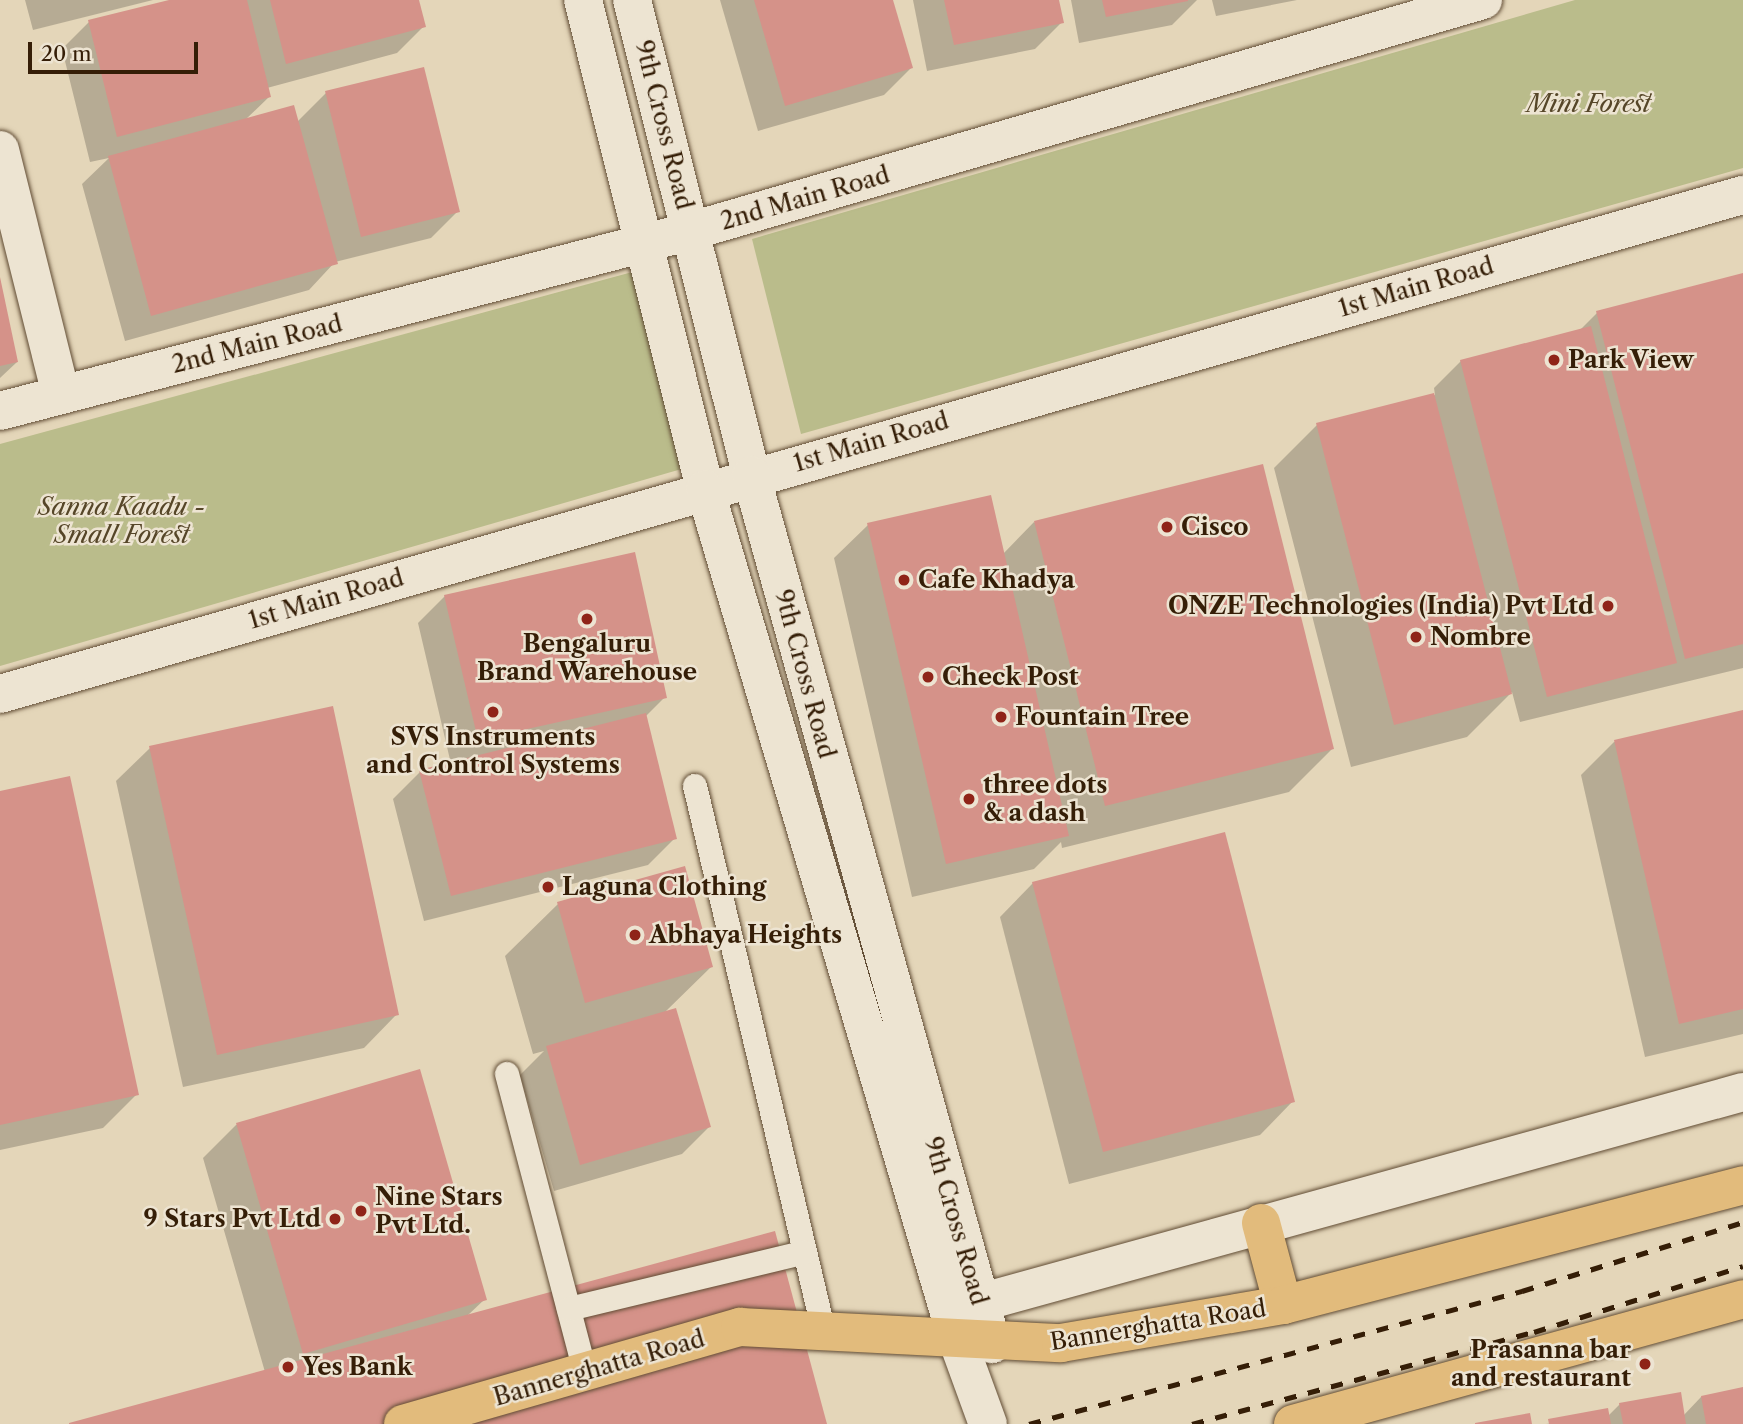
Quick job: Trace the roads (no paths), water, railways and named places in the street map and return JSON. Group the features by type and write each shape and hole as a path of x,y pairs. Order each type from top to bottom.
{"highway":[{"name":"Bannerghatta Road","path":"403,1424 740,1327 974,1342 1061,1343 1283,1305 1743,1185"},
{"path":"1261,1223 1283,1305"},
{"path":"1293,1424 1743,1299"}],"street":[{"name":"9th Cross Road","path":"583,0 705,489 974,1342"},
{"name":"9th Cross Road","path":"632,0 751,475 979,1303 974,1342"},
{"name":"2nd Main Road","path":"0,411 691,231 1483,0"},
{"path":"0,150 61,394"},
{"name":"1st Main Road","path":"0,694 751,475 1743,195"},
{"path":"979,1303 1743,1092"},
{"path":"974,1342 988,1424"}],"lane":[{"path":"695,786 803,1253 824,1332"},
{"path":"507,1074 585,1371"},
{"path":"569,1310 803,1253"}],"railway":[{"path":"1029,1424 1522,1291 1743,1222"},
{"path":"1192,1424 1534,1332 1743,1266"}],"place":[{"name":"Park View","path":"1554,360"},
{"name":"Cisco","path":"1167,527"},
{"name":"Cafe Khadya","path":"904,580"},
{"name":"ONZE Technologies (India) Pvt Ltd","path":"1608,606"},
{"name":"Bengaluru Brand Warehouse","path":"587,619"},
{"name":"Nombre","path":"1416,637"},
{"name":"Check Post","path":"928,677"},
{"name":"SVS Instruments and Control Systems","path":"493,712"},
{"name":"Fountain Tree","path":"1001,717"},
{"name":"three dots & a dash","path":"969,799"},
{"name":"Laguna Clothing","path":"548,887"},
{"name":"Abhaya Heights","path":"635,935"},
{"name":"Nine Stars Pvt Ltd.","path":"361,1211"},
{"name":"9 Stars Pvt Ltd","path":"335,1219"},
{"name":"Prasanna bar and restaurant","path":"1645,1364"},
{"name":"Yes Bank","path":"288,1367"}],"park label":[{"name":"Mini Forest","path":"1589,104"},
{"name":"Sanna Kaadu - Small Forest","path":"122,521"}]}
